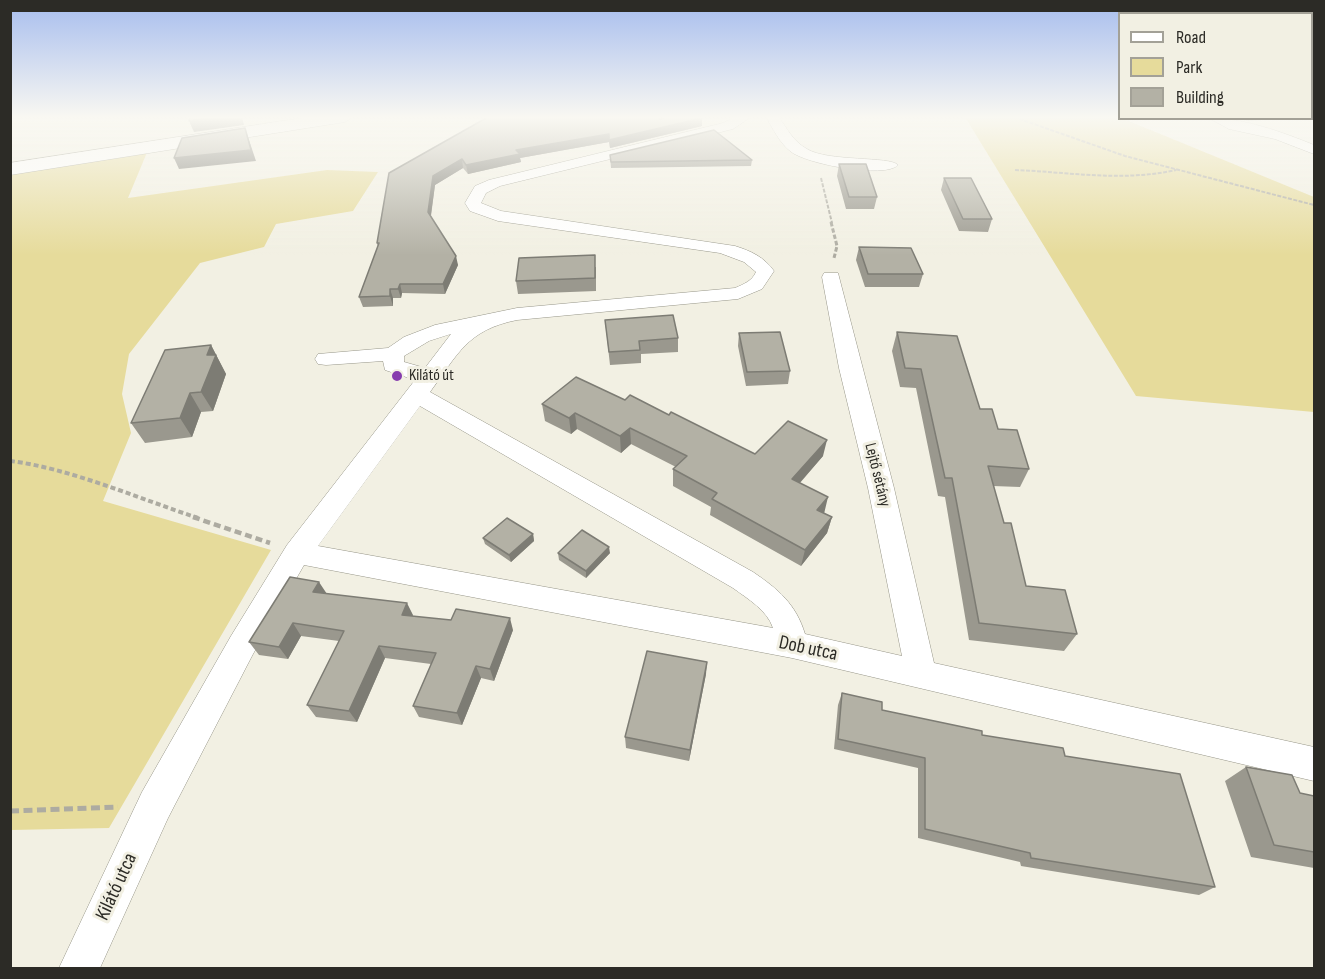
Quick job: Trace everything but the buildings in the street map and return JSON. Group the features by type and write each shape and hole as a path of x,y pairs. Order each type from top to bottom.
{"street":[{"path":"10,169 51,163"},
{"path":"579,163 489,185 478,191 472,203 476,208 498,216 697,244 744,255 758,262 765,271 762,280 753,288 713,297 517,314 448,328 404,344 394,354 393,365 742,580 775,603 788,622 792,645"},
{"path":"841,163 890,165"},
{"name":"Lejtő sétány","path":"831,277 850,368 881,488 921,674"},
{"path":"155,805 242,645 297,553 460,336 492,319"},
{"path":"326,359 394,354"},
{"name":"Dob utca","path":"297,553 792,645 1314,764"},
{"name":"Kilátó utca","path":"79,969 155,805"}],"path":[{"path":"816,163 837,246 831,277"},
{"path":"1152,163 1314,205"},
{"path":"1015,170 1054,171 1104,177 1157,175 1177,170"},
{"path":"10,461 26,463 101,485 297,553"},
{"path":"10,811 155,805"}],"green space":[{"path":"69,163 143,163 128,198 327,170 378,172 353,211 276,224 264,247 200,263 129,354 122,394 131,433 103,501 271,550 109,828 11,830 11,172"},
{"path":"993,163 1230,163 1314,197 1314,412 1136,396"}],"place":[{"name":"Kilátó út","path":"397,376"}]}
